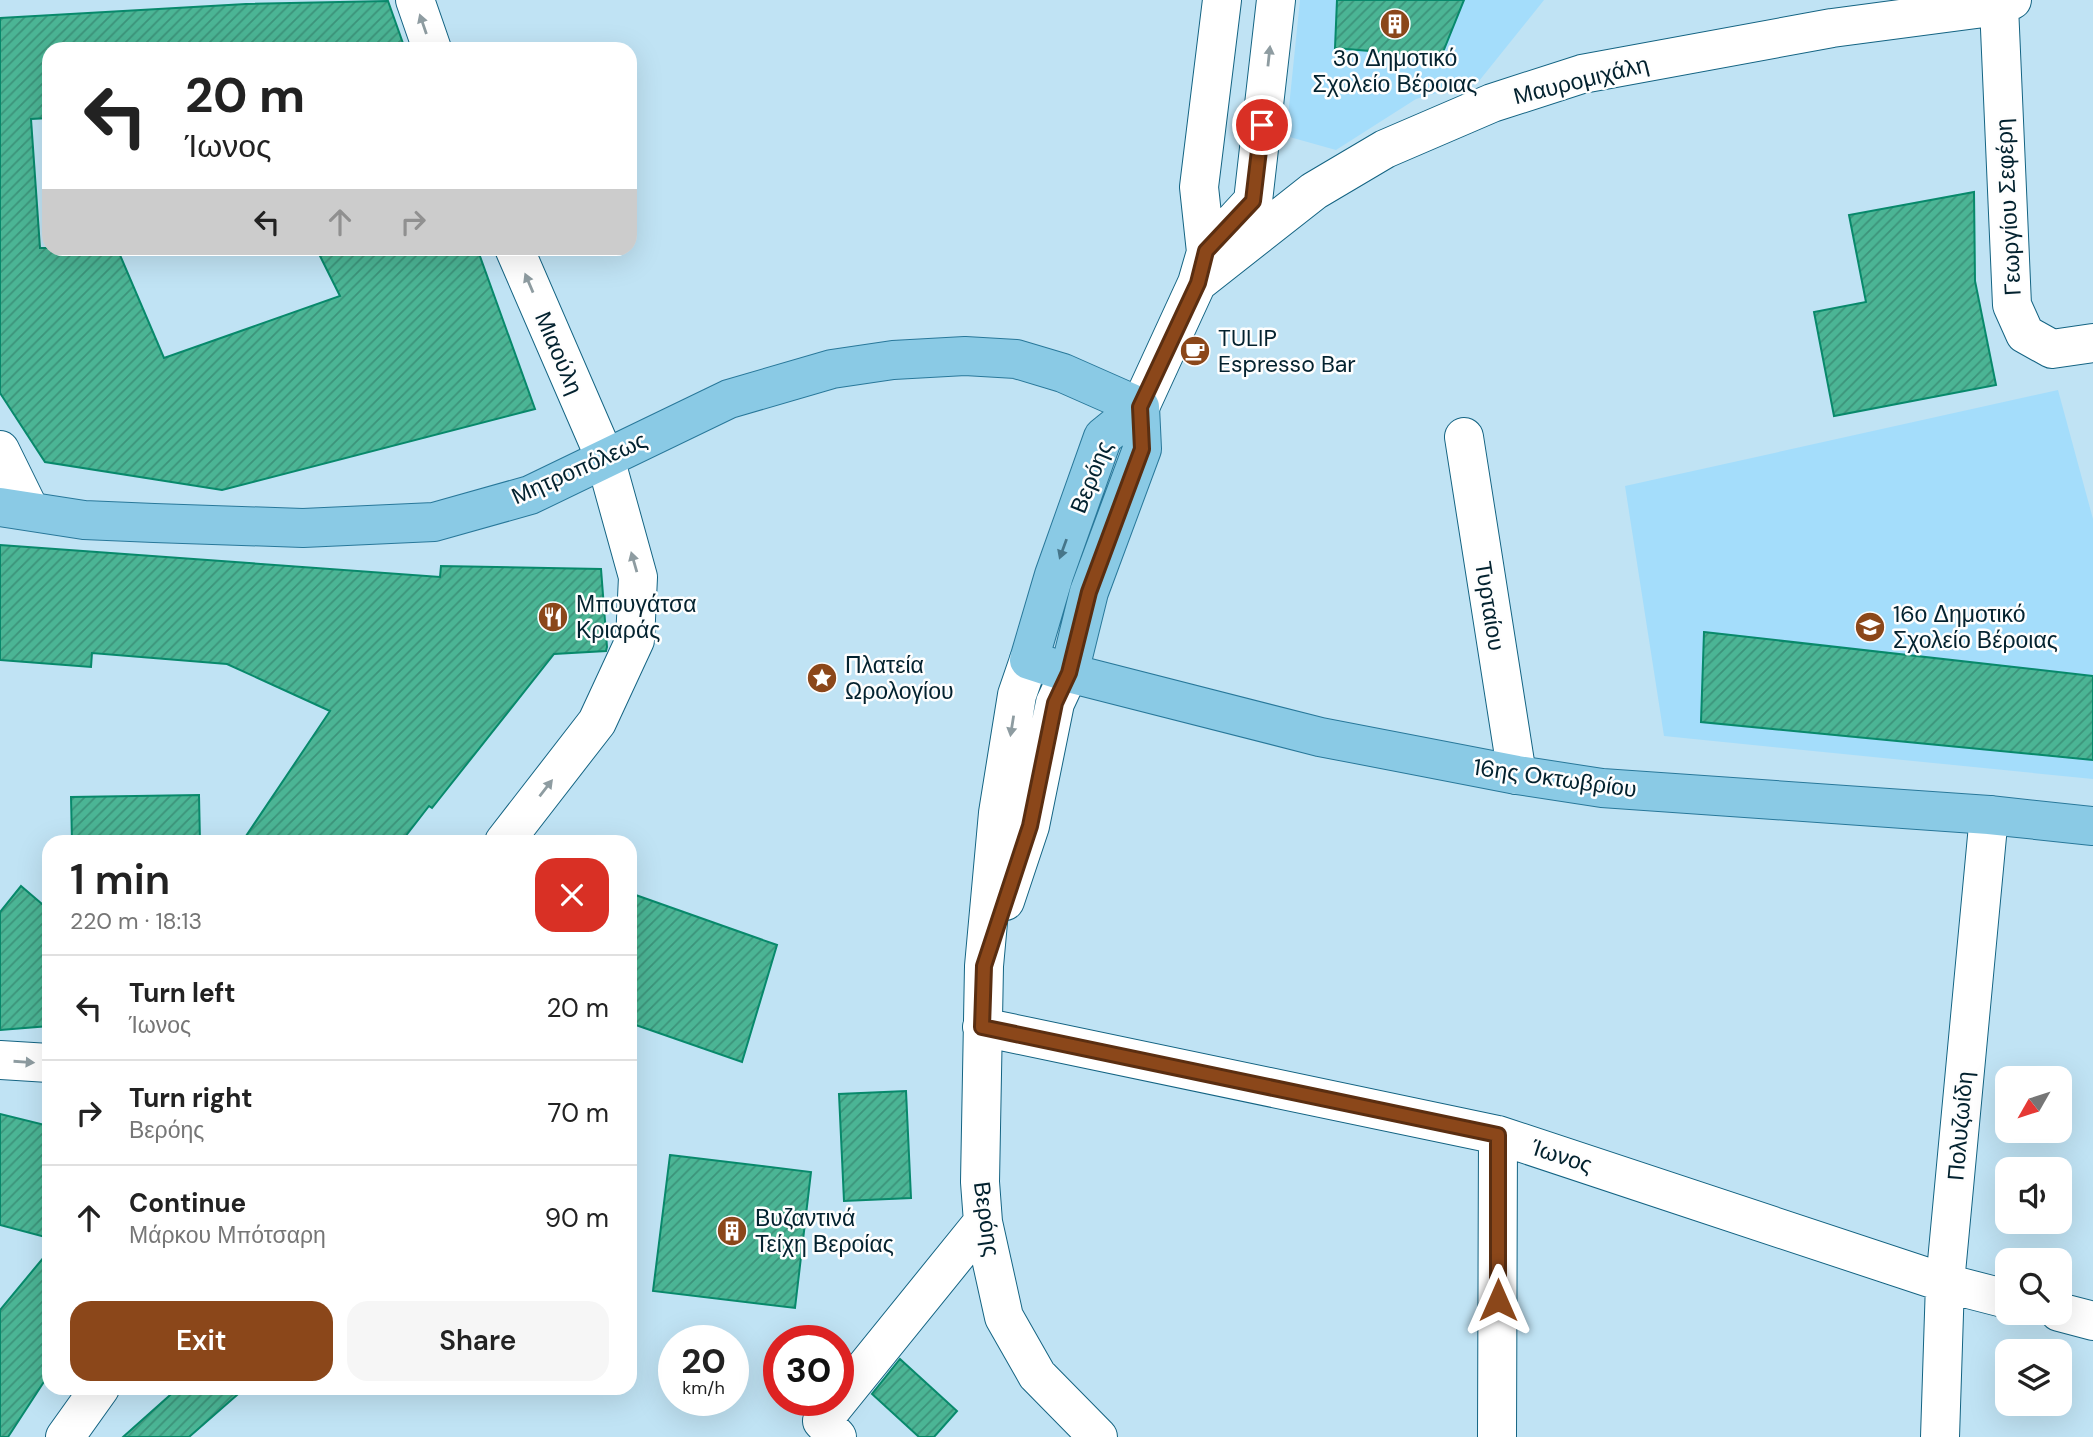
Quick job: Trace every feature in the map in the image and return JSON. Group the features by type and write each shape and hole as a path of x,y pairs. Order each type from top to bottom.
{"main road":[{"name":"Μητροπόλεως","path":"15,509 84,520 303,528 434,522 530,495 729,399 832,369 893,360 965,356 1016,359 1063,373 1140,407"},
{"name":"Βερόης","path":"1028,660 1054,575 1103,437 1140,407"},
{"name":"Βερόης","path":"1069,673 1089,592 1142,449 1140,407"},
{"name":"16ης Οκτωβρίου","path":"1028,660 1069,673 1320,737 1517,775 1602,788 1989,815 2093,826"}],"street":[{"path":"415,0 430,42"},
{"path":"1202,267 1199,187 1222,0"},
{"path":"1140,407 1202,267 1253,201 1276,0"},
{"name":"Μαυρομιχάλη","path":"1202,267 1314,191 1385,149 1492,103 1582,74 1832,28 2006,3"},
{"name":"Γεωργίου Σεφέρη","path":"2006,3 2012,305 2025,334 2052,349 2093,343"},
{"name":"Μιαούλη","path":"510,835 597,722 635,640 638,577 605,458 517,256"},
{"name":"Τυρταίου","path":"1464,437 1517,775"},
{"path":"0,450 15,509"},
{"name":"Βερόης","path":"1028,660 1017,695 998,813 984,966 980,1182 983,1222 1004,1317 1037,1375 1098,1437"},
{"name":"Βερόης","path":"984,966 1030,826 1055,703 1069,673"},
{"name":"Πολυζωίδη","path":"1940,1437 1945,1283 1989,815"},
{"name":"Ίωνος","path":"982,1027 1498,1135 1945,1283 1995,1296"},
{"path":"0,1060 42,1063"},
{"path":"1497,1437 1498,1135"},
{"path":"837,1437 822,1421 983,1222"},
{"path":"2072,1315 2093,1321"},
{"path":"65,1437 95,1395"}],"shaded area":[{"path":"1300,0 1544,0 1479,81 1416,99 1336,150 1286,136"},
{"name":"16ο Δημοτικό Σχολείο Βέροιας","path":"2058,390 2093,519 2093,779 1664,736 1625,486"}],"building":[{"name":"3ο Δημοτικό Σχολείο Βέροιας","path":"1337,0 1464,0 1441,57 1335,48"},
{"path":"388,1 403,42 42,42 42,118 31,119 42,256 120,256 164,358 340,296 320,256 480,256 535,409 222,490 45,462 0,393 0,18 246,4"},
{"path":"1974,192 1975,281 1996,385 1834,416 1814,312 1866,302 1849,215"},
{"path":"0,545 440,577 441,566 601,569 606,651 554,654 432,808 429,806 406,835 247,835 330,711 227,664 92,653 91,667 0,660"},
{"path":"1704,632 2093,676 2093,760 1701,722"},
{"path":"199,795 200,835 72,835 71,797"},
{"path":"21,886 42,904 42,1027 0,1030 0,912"},
{"path":"637,895 777,945 742,1062 637,1025"},
{"path":"906,1091 911,1198 844,1201 839,1094"},
{"path":"0,1114 42,1124 42,1236 0,1225"},
{"name":"Βυζαντινά Τείχη Βεροίας","path":"670,1155 811,1172 795,1308 653,1291"},
{"path":"42,1259 42,1385 8,1437 0,1437 0,1310"},
{"path":"900,1359 957,1411 934,1437 919,1437 872,1394"},
{"path":"170,1395 237,1395 189,1437 123,1437"}],"place":[{"name":"3ο Δημοτικό Σχολείο Βέροιας","path":"1395,24"},
{"name":"TULIP Espresso Bar","path":"1195,351"},
{"name":"Μπουγάτσα Κριαράς","path":"553,617"},
{"name":"16ο Δημοτικό Σχολείο Βέροιας","path":"1870,627"},
{"name":"Πλατεία Ωρολογίου","path":"822,678"},
{"name":"Βυζαντινά Τείχη Βεροίας","path":"732,1231"}],"route":[{"path":"1262,125 1253,201 1206,251 1198,283 1140,407 1142,449 1089,592 1069,673 1055,703 1030,826 984,966 982,1027 1498,1135 1498,1300"}]}
